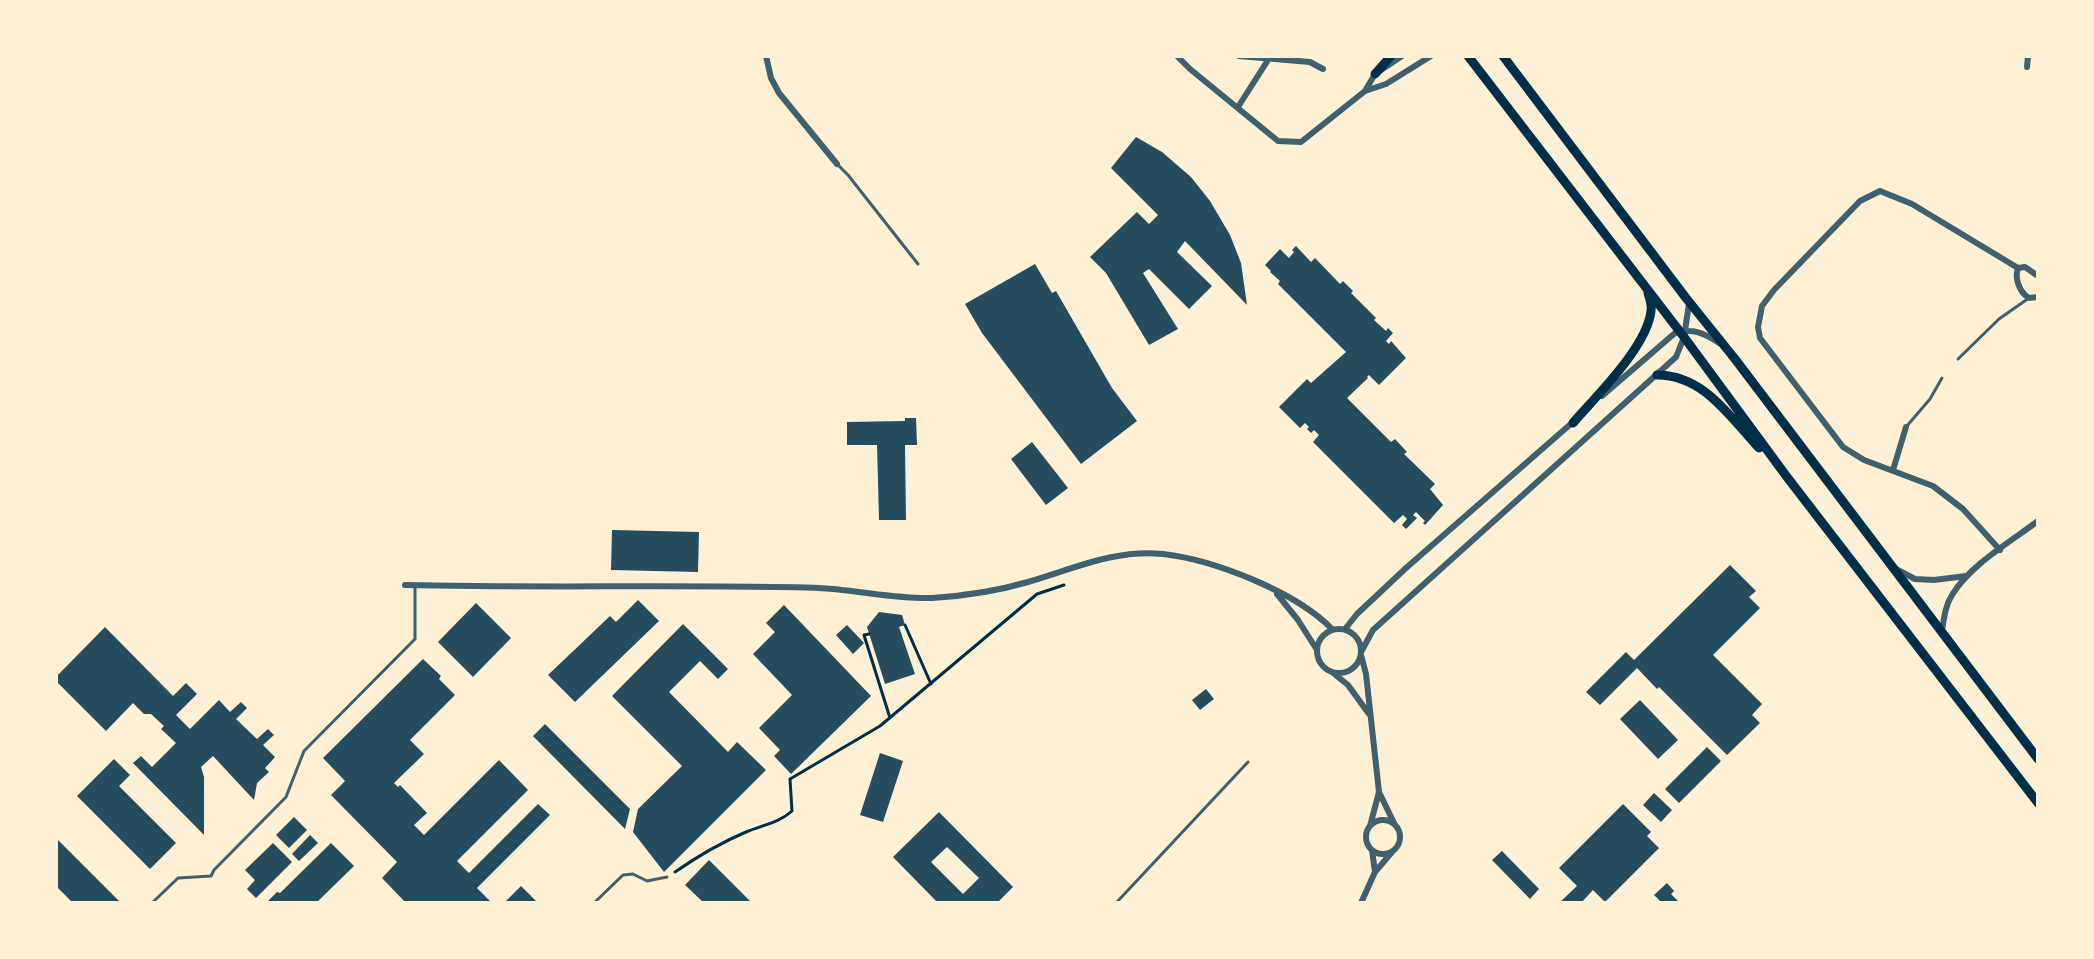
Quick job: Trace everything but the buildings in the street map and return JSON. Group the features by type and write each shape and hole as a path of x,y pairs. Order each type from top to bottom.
{"main road":[{"path":"1375,74 1391,56"},
{"path":"1468,56 1683,333 1787,477 2038,803"},
{"path":"1503,56 2038,759"},
{"path":"1573,423 1623,366 1646,329 1651,303 1646,288"},
{"path":"1657,375 1685,380 1708,393 1787,477"}],"street":[{"path":"766,56 771,78 779,93 837,164"},
{"path":"1177,56 1278,141 1301,142 1365,91 1386,84 1431,56"},
{"path":"1239,56 1310,62 1323,69"},
{"path":"1365,91 1375,74 1402,56"},
{"path":"2027,67 2028,56"},
{"path":"1238,107 1268,60"},
{"path":"2000,550 1963,509 1933,486 1864,460 1843,447 1760,338 1758,327 1762,306 1774,290 1860,201 1880,191 1912,204 2018,268 2025,267 2038,276"},
{"path":"2018,268 2016,273 2021,292 2029,298 2038,297"},
{"path":"1330,671 1343,672 1354,667 1373,630 1676,357 1689,302"},
{"path":"1345,629 1406,568 1675,333 1707,335 1735,359"},
{"path":"1893,470 1906,427"},
{"path":"1942,634 1946,608 1966,576 2038,521"},
{"path":"405,585 776,587 931,598 982,593 1030,582 1112,556 1144,553 1195,559 1219,566 1275,591 1318,615 1332,629"},
{"path":"1890,565 1915,579 1966,576"},
{"path":"1275,591 1317,650 1320,663 1348,685 1371,717"},
{"path":"1317,650 1321,637 1332,629 1345,629 1357,638 1366,674 1379,792 1400,834 1400,841 1375,872 1361,903"},
{"path":"1375,872 1372,850 1366,838 1379,792"},
{"path":"1370,826 1378,820 1394,823"},
{"path":"1372,850 1386,854 1396,848"}],"lane":[{"path":"837,164 918,264"},
{"path":"1958,359 1999,319 2029,298"},
{"path":"1906,427 1930,399 1942,378"},
{"path":"152,903 178,878 211,876 286,797 304,751 415,639 415,586"},
{"path":"1116,903 1248,762"},
{"path":"594,903 623,875 633,874 647,881 667,877"}],"path":[{"path":"667,877 711,848 749,830 783,819 792,811 790,779 880,726 1037,594 1064,585"},
{"path":"905,625 931,684"},
{"path":"869,634 864,635 890,718"}]}
